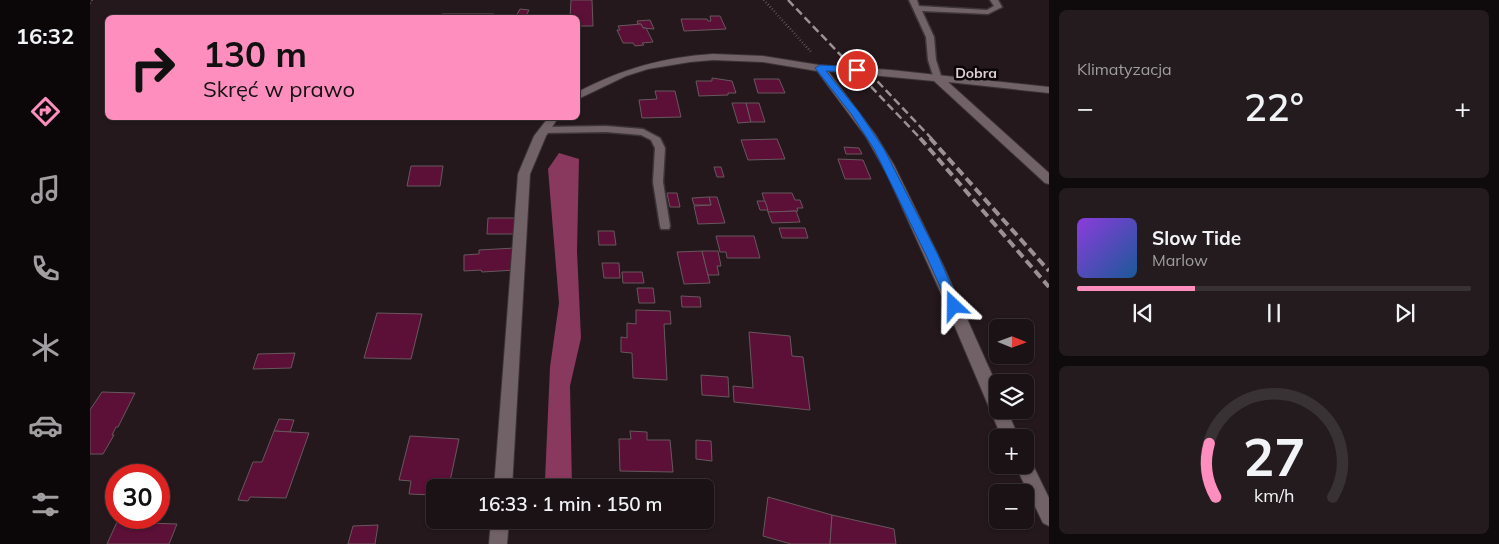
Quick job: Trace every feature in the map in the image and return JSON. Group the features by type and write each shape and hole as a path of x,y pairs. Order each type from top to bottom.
{"street":[{"path":"580,95 616,76 637,68 690,57 764,59 820,68 868,71 985,85 1049,90"},
{"path":"820,68 856,114 879,149 894,177 932,255 989,387"},
{"path":"938,79 1049,180"},
{"path":"504,479 524,174 544,130 552,120"},
{"path":"1028,474 1049,517"},
{"path":"498,544 499,529"}],"lane":[{"path":"914,4 988,12 998,7 994,0"},
{"path":"914,4 930,37 932,60 938,79"},
{"path":"544,130 606,129 643,132 655,138 660,148 658,182 665,226"}],"path":[{"path":"764,0 808,47 820,68"}],"shaded area":[{"path":"559,153 579,159 577,251 581,338 570,386 572,479 545,479 550,367 559,303 548,169"}],"building":[{"path":"571,0 592,0 593,26 580,26 580,15 570,15"},
{"path":"520,9 529,10 526,15 517,15"},
{"path":"442,14 494,14 494,15"},
{"path":"710,16 720,16 726,29 684,31 681,19 707,19 711,21"},
{"path":"650,20 654,29 643,28 637,21"},
{"path":"641,24 643,28 646,28 653,42 635,46 633,43 623,43 617,30 620,30 618,26"},
{"path":"712,78 732,81 736,93 699,96 696,81 712,81"},
{"path":"754,79 779,79 785,93 758,93"},
{"path":"655,91 675,91 681,117 642,118 639,100 657,99"},
{"path":"732,103 746,103 751,122 738,123"},
{"path":"746,103 759,103 765,122 751,122"},
{"path":"777,139 785,159 748,160 741,140"},
{"path":"844,147 859,148 862,154 846,154"},
{"path":"838,159 863,160 871,179 845,179"},
{"path":"411,166 443,166 440,186 407,186"},
{"path":"714,167 721,167 724,177 717,177"},
{"path":"667,193 677,193 680,207 670,207"},
{"path":"762,193 792,193 795,200 800,200 803,208 797,208 798,211 768,212"},
{"path":"709,197 717,197 725,223 698,224 694,206 711,205"},
{"path":"709,197 711,205 694,205 692,198"},
{"path":"757,201 765,201 768,210 760,210"},
{"path":"796,211 800,222 772,223 768,212"},
{"path":"488,218 515,218 514,234 487,234"},
{"path":"779,228 805,228 808,238 782,238"},
{"path":"598,231 614,231 616,245 599,245"},
{"path":"716,236 754,236 760,258 727,258 726,252 720,252"},
{"path":"515,248 516,270 464,271 464,255 479,254 479,250"},
{"path":"702,251 710,283 684,284 677,252"},
{"path":"702,251 718,251 721,266 717,266 719,275 708,275"},
{"path":"602,263 619,263 620,278 604,278"},
{"path":"622,272 642,272 644,283 623,283"},
{"path":"637,288 653,288 655,303 639,303"},
{"path":"681,296 700,297 701,307 682,307"},
{"path":"636,310 670,311 671,324 664,324 667,380 633,378 632,353 621,352 621,337 627,338 627,323 636,324"},
{"path":"377,313 422,314 411,359 364,358"},
{"path":"749,332 790,336 792,356 803,357 810,410 734,402 733,386 753,388"},
{"path":"295,353 291,368 253,369 258,354"},
{"path":"701,375 728,377 729,397 702,395"},
{"path":"102,392 135,393 103,454 90,454 90,410"},
{"path":"279,419 294,420 290,432 274,431"},
{"path":"274,431 309,433 286,498 250,497 248,501 238,500 253,462 262,462"},
{"path":"630,431 647,432 647,440 670,440 673,472 620,471 619,439 631,439"},
{"path":"410,436 459,439 450,479 426,479 426,495 409,494 411,481 399,480"},
{"path":"696,440 711,441 712,461 696,459"},
{"path":"768,497 832,515 830,544 791,544 763,536"},
{"path":"832,515 894,529 896,544 830,544"},
{"path":"170,524 177,524 169,544 107,544 114,529 170,529"},
{"path":"378,525 375,544 348,544 353,526"}],"railway":[{"path":"788,0 921,139"},
{"path":"861,64 932,139"},
{"path":"920,138 1049,287"},
{"path":"930,138 1049,271"}],"district":[{"name":"Dobra","path":"976,73"}],"route":[{"path":"857,70 820,68 829,82 856,114 879,149 932,255 954,306"}]}
